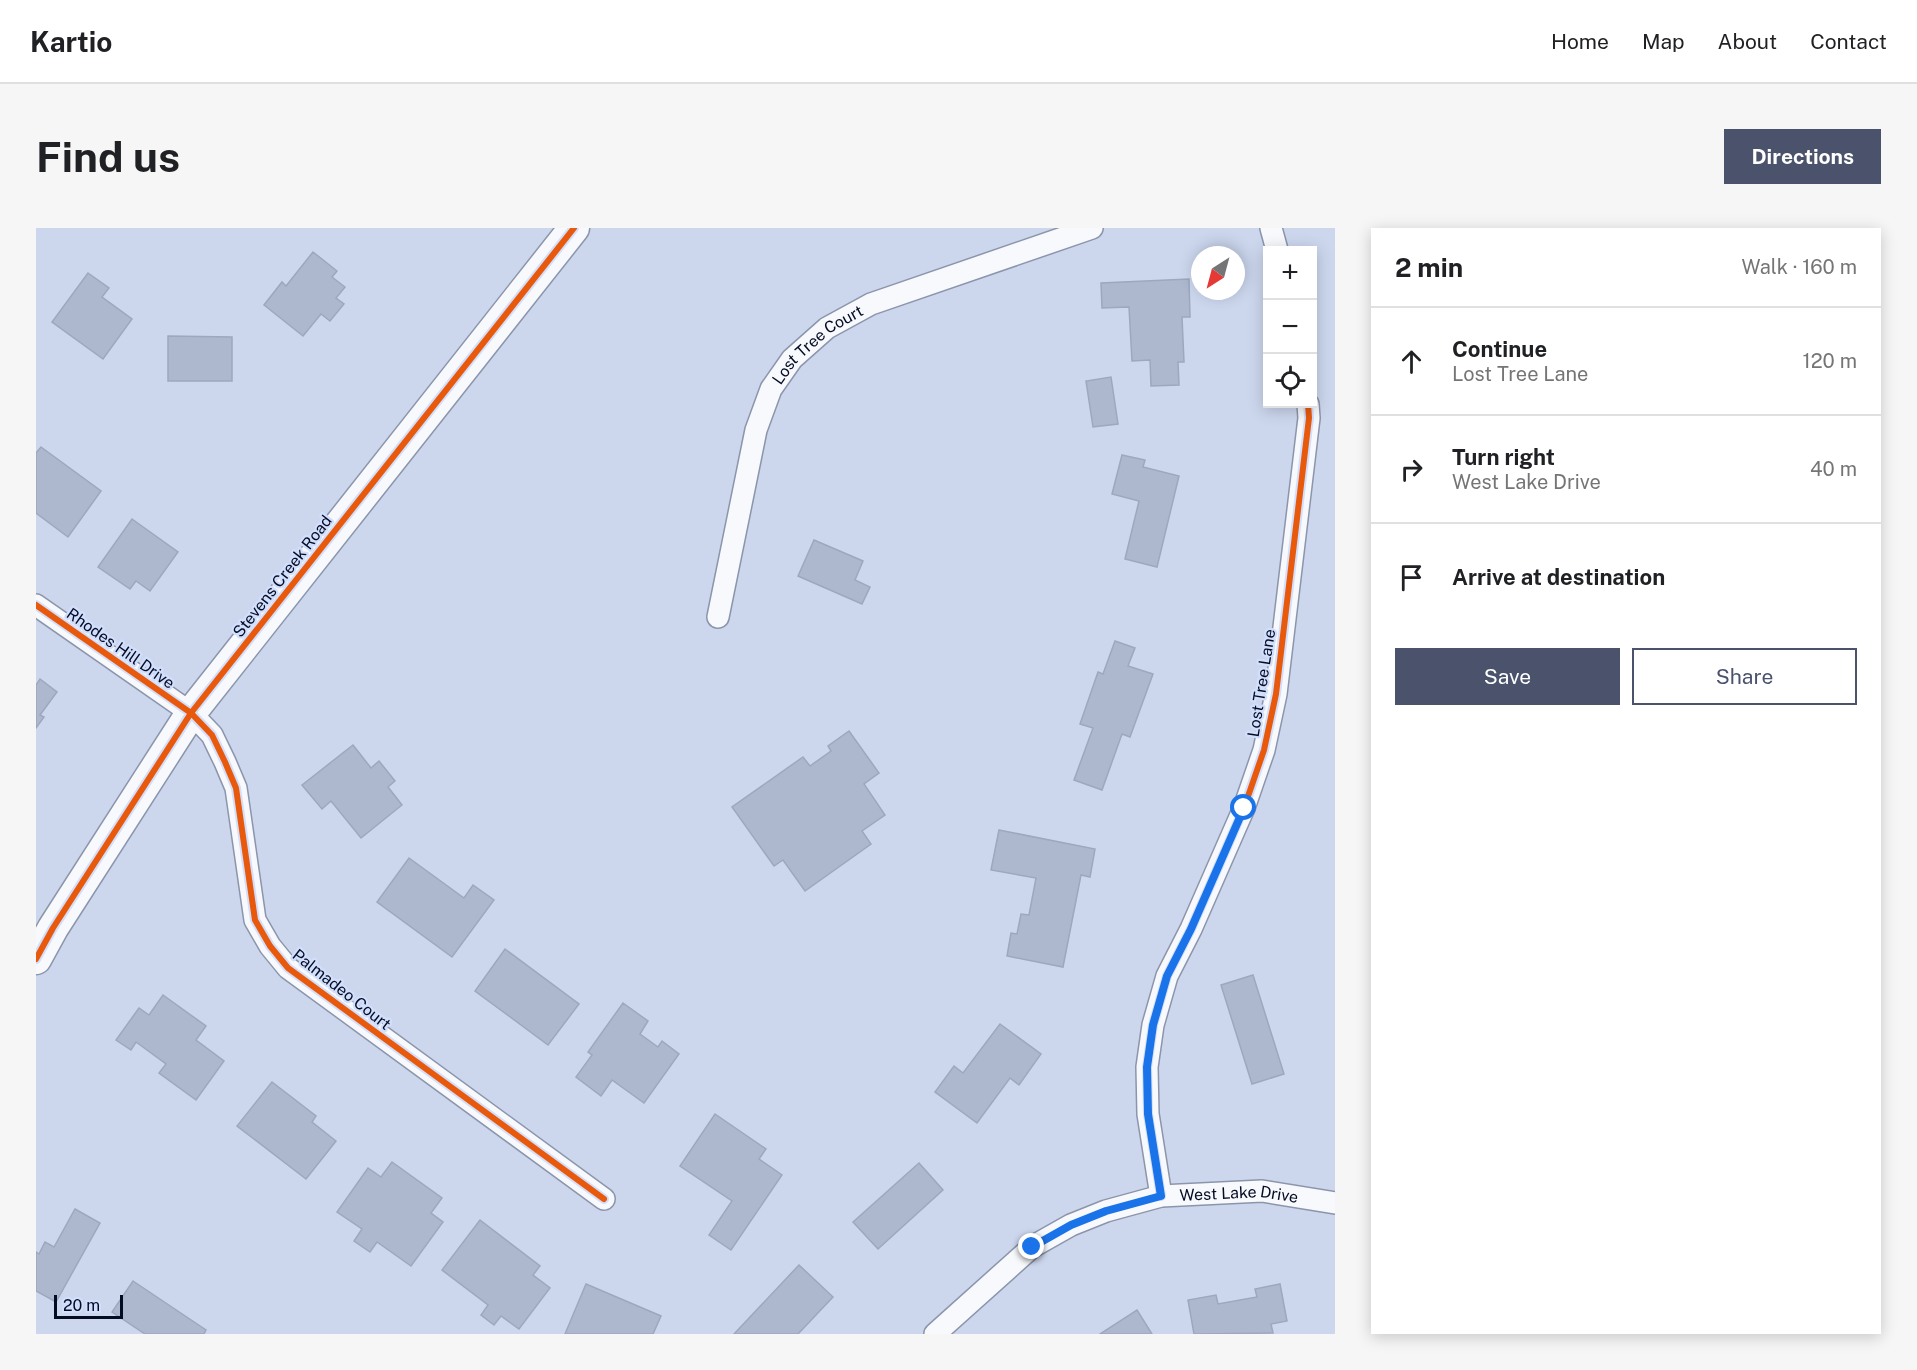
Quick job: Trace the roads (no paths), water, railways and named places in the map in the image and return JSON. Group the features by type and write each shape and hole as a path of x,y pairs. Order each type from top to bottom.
{"street":[{"name":"Stevens Creek Road","path":"36,959 53,928 191,713 574,228"},
{"name":"Lost Tree Court","path":"718,617 756,430 771,389 792,359 827,328 871,304 1092,228"},
{"path":"1270,228 1276,246"},
{"name":"Lost Tree Lane","path":"1161,1196 1148,1114 1147,1067 1153,1025 1167,976 1191,929 1244,808 1264,750 1276,694 1309,418 1308,408"},
{"name":"Rhodes Hill Drive","path":"36,605 191,713"},
{"name":"Palmadeo Court","path":"191,713 212,735 236,788 255,920 270,946 288,968 604,1199"},
{"name":"West Lake Drive","path":"935,1334 1032,1247 1071,1225 1106,1211 1161,1196 1262,1191 1335,1203"}]}
